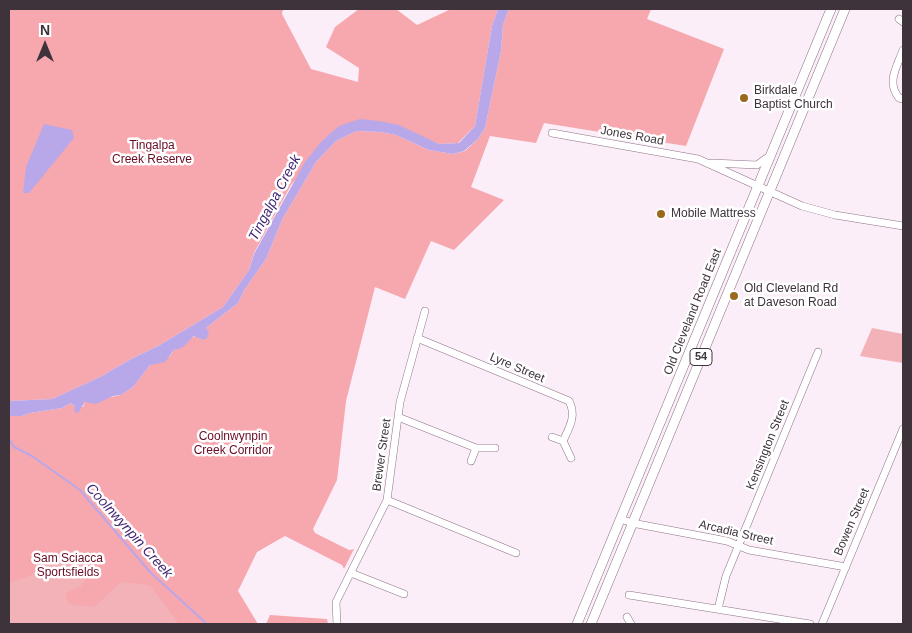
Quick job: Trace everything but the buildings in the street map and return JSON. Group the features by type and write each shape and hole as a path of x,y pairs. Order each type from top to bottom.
{"main road":[{"name":"Old Cleveland Road East","path":"577,624 831,9"},
{"name":"Old Cleveland Road East","path":"590,624 845,9"}],"street":[{"path":"903,50 891,81 894,92 899,98 903,99"},
{"name":"Jones Road","path":"552,133 707,162 758,165 764,162 772,153"},
{"name":"Jones Road","path":"707,162 802,206 828,214 903,226"},
{"name":"Brewer Street","path":"338,624 336,602 387,500 398,417 425,311"},
{"name":"Lyre Street","path":"417,338 569,401 573,418 563,441"},
{"name":"Kensington Street","path":"718,609 726,576 740,546 818,352"},
{"path":"398,417 476,448 495,448"},
{"name":"Bowen Street","path":"822,624 903,429"},
{"path":"552,437 563,441 571,458"},
{"path":"471,461 476,448"},
{"path":"387,500 516,553"},
{"name":"Arcadia Street","path":"621,519 632,524 726,541 740,546 846,567"},
{"path":"351,573 404,594"},
{"path":"629,595 810,624"},
{"path":"627,617 631,624"}],"green space":[{"name":"Tingalpa Creek Reserve","path":"9,9 283,9 282,14 311,69 358,82 359,68 326,47 335,27 359,9 396,9 417,25 451,9 498,9 492,26 475,126 458,143 439,144 423,137 339,126 291,185 254,253 249,270 223,307 158,346 100,377 52,399 9,401"},
{"name":"Coolnwynpin Creek Corridor","path":"509,9 651,9 647,19 724,49 686,146 544,123 536,143 490,136 471,187 504,200 454,250 431,241 405,299 375,287 346,401 337,480 313,529 315,533 349,550 354,549 344,569 342,565 285,536 257,552 238,591 258,624 179,624 150,585 121,582 94,607 69,604 66,593 81,586 90,574 51,554 32,575 9,583 9,416 22,416 62,408 71,403 75,407 83,407 85,402 121,395 133,387 150,365 170,356 174,350 195,336 203,340 206,328 238,303 245,289 266,259 283,218 316,162 336,141 356,131 380,132 396,135 429,150 453,154 465,151 478,139 485,128 501,51 503,25"},
{"path":"872,328 903,334 903,363 860,356"},
{"name":"Sam Sciacca Sportsfields","path":"9,439 207,624 9,624"},
{"path":"270,615 327,619 328,624 266,624"}],"shaded area":[{"name":"Tingalpa Creek","path":"498,9 509,9 503,25 501,51 485,128 478,139 464,151 453,154 429,150 396,135 380,132 356,131 336,141 316,162 283,218 266,259 245,289 238,303 206,328 209,333 207,338 203,340 194,336 182,348 174,350 165,362 150,365 133,387 121,395 113,396 96,404 85,402 78,413 74,412 75,407 71,403 62,408 22,416 9,416 9,401 52,399 100,377 158,346 223,307 249,270 254,254 305,162 322,141 339,126 360,119 379,121 399,125 439,144 459,143 475,126 492,26"},
{"path":"44,124 72,130 74,138 29,193 23,193 26,167"}],"waterway":[{"name":"Coolnwynpin Creek","path":"9,439 14,447 32,456 80,490 150,572 207,624"}],"place":[{"name":"Birkdale Baptist Church","path":"744,98"},
{"name":"Mobile Mattress","path":"661,214"},
{"name":"Old Cleveland Rd at Daveson Road","path":"734,296"}]}
